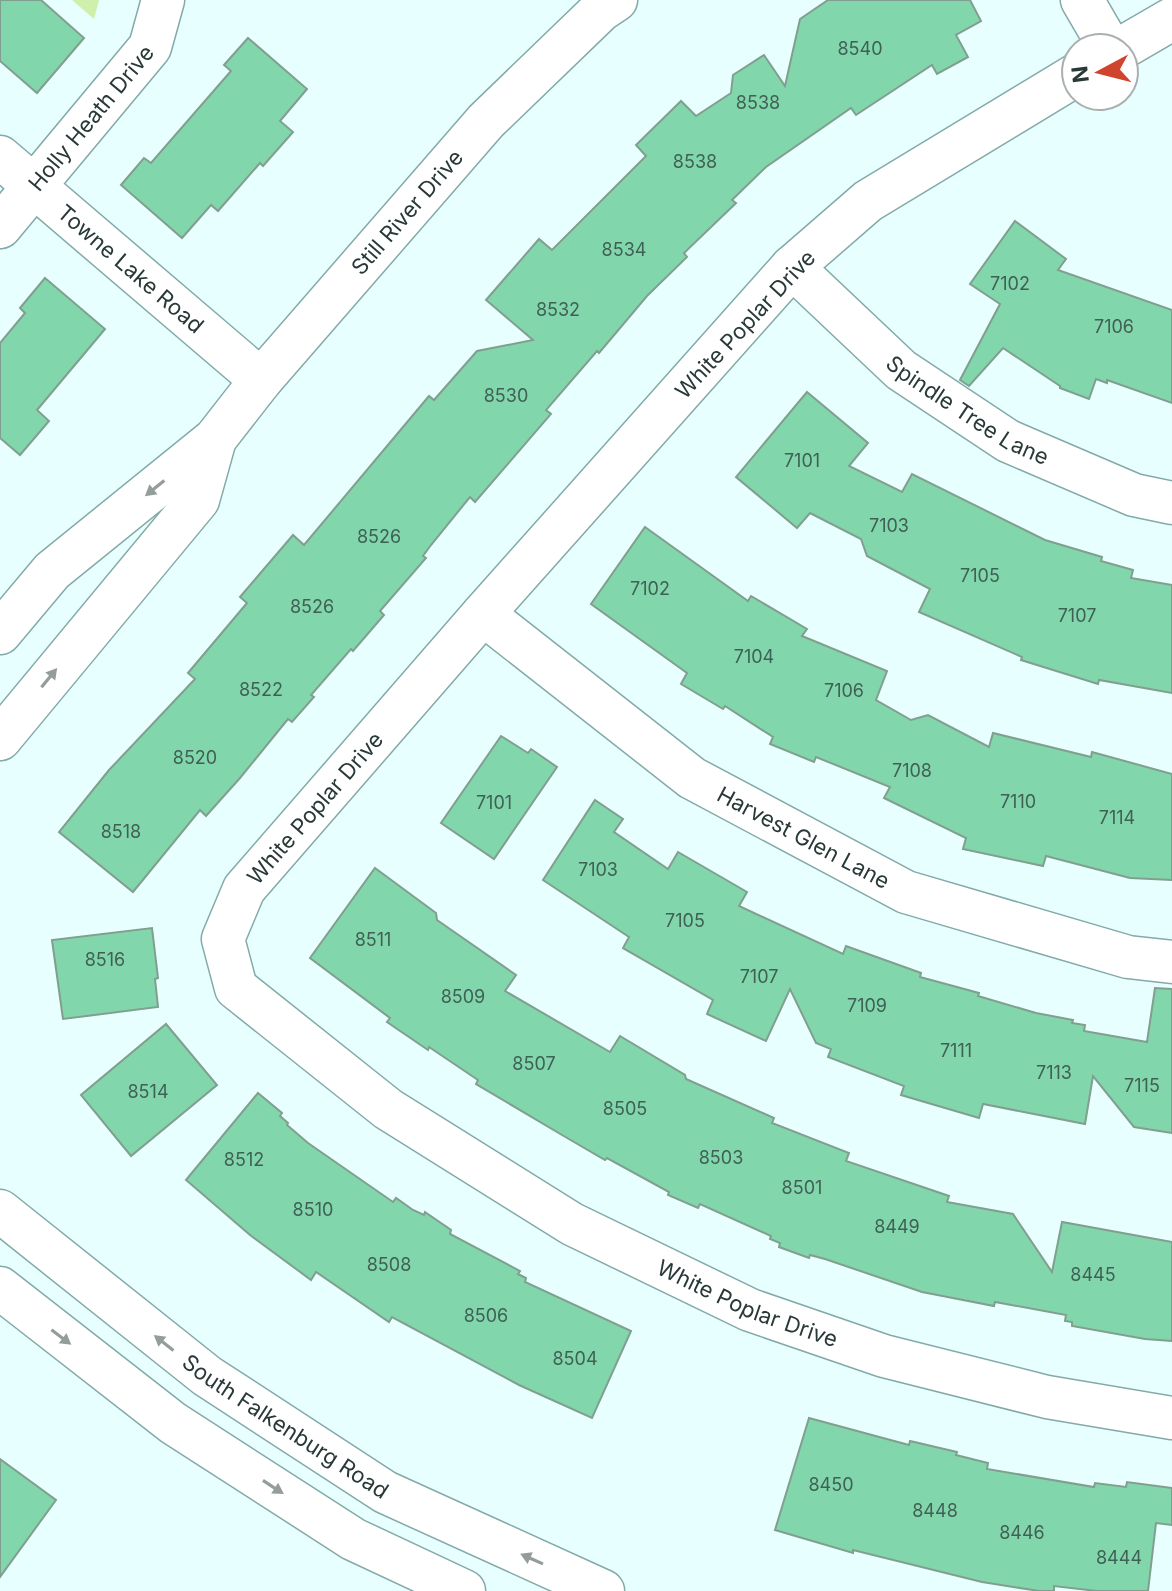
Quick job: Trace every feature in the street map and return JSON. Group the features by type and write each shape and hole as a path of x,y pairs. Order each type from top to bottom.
{"street":[{"name":"Holly Heath Drive","path":"0,227 150,47 163,0"},
{"name":"Still River Drive","path":"0,633 52,571 215,439 261,380 486,121 601,10 616,0"},
{"path":"1082,0 1101,32"},
{"name":"White Poplar Drive","path":"1060,85 868,201 792,267 483,614 244,889 223,939 236,988 388,1109 572,1224 750,1310 884,1356 1047,1397 1172,1418"},
{"name":"Towne Lake Road","path":"0,157 261,380"},
{"name":"Spindle Tree Lane","path":"792,267 901,370 1008,441 1134,495 1172,503"},
{"name":"Still River Drive","path":"0,739 198,500 215,439"},
{"name":"Harvest Glen Lane","path":"483,614 692,778 906,892 1128,957 1172,962"},
{"name":"South Falkenburg Road","path":"0,1211 207,1376 385,1492 603,1591"},
{"path":"0,1288 173,1423 353,1539 464,1591"}],"green space":[{"path":"72,0 99,0 94,19"}],"building":[{"path":"0,0 41,0 84,38 37,93 0,61"},
{"path":"828,0 970,0 981,21 956,35 968,57 937,74 932,65 856,115 851,108 766,167 732,200 736,203 684,253 687,257 647,296 546,410 551,414 475,502 470,497 423,556 426,558 380,611 384,615 311,695 314,697 292,722 288,719 206,816 200,810 133,892 59,832 109,770 195,679 188,673 247,603 240,597 293,535 304,545 429,396 434,400 477,351 533,340 486,300 539,239 552,250 646,156 636,145 681,101 696,116 731,93 733,75 764,55 785,86 800,19"},
{"path":"248,38 307,89 280,121 293,132 263,166 260,163 218,211 211,205 182,238 121,185 144,158 151,163 231,71 224,65"},
{"path":"1015,221 1066,259 1058,270 1172,310 1172,403 1096,379 1089,399 1060,388 1003,348 969,386 960,380 1000,304 970,284"},
{"path":"45,278 105,329 37,410 49,421 20,455 0,438 0,343 25,313 20,308"},
{"path":"807,392 868,443 849,466 902,492 912,474 1045,540 1133,570 1131,578 1172,585 1172,693 1099,680 1098,684 1021,660 1022,657 919,612 930,589 867,556 861,539 810,513 797,528 736,477"},
{"path":"645,527 748,601 751,596 807,629 802,636 887,671 876,700 911,720 928,715 989,747 993,733 1091,757 1092,752 1172,774 1172,880 1130,878 1046,856 1043,866 963,849 966,838 884,798 890,787 816,757 814,762 770,744 773,737 725,706 723,709 681,684 687,673 591,604"},
{"path":"501,736 528,753 531,749 557,767 494,859 441,823"},
{"path":"595,800 623,819 614,832 668,869 678,852 747,892 739,906 843,954 846,946 921,973 920,977 979,993 978,996 1073,1020 1072,1023 1085,1025 1084,1031 1147,1042 1155,988 1172,989 1172,1133 1134,1127 1093,1076 1085,1124 983,1104 979,1118 901,1095 904,1086 828,1057 831,1049 816,1043 790,989 766,1041 707,1014 713,1000 623,948 629,937 543,880"},
{"path":"375,868 436,913 437,920 516,975 505,991 610,1052 620,1036 685,1075 686,1079 774,1118 772,1123 849,1153 846,1161 949,1196 947,1202 1013,1214 1052,1272 1062,1222 1172,1242 1172,1341 1072,1326 1072,1322 1065,1321 1066,1315 995,1302 994,1306 922,1292 779,1247 780,1243 770,1239 771,1236 700,1204 698,1208 668,1195 669,1192 607,1158 605,1160 476,1084 478,1080 387,1022 390,1018 310,958"},
{"path":"152,928 158,1007 63,1019 52,940"},
{"path":"166,1024 217,1085 131,1156 81,1095"},
{"path":"258,1093 282,1113 280,1116 287,1125 308,1143 393,1202 396,1198 413,1210 424,1215 425,1212 451,1230 450,1234 520,1271 518,1274 526,1278 525,1282 631,1331 592,1418 519,1385 392,1317 389,1322 316,1272 311,1280 250,1235 186,1180"},
{"path":"809,1418 909,1445 910,1441 957,1452 956,1455 988,1463 987,1469 1094,1487 1095,1483 1126,1487 1127,1482 1172,1488 1172,1525 1156,1523 1148,1591 1097,1591 1054,1586 1054,1591 1039,1591 982,1582 853,1550 853,1553 775,1530"},
{"path":"0,1459 56,1500 0,1577"}]}
